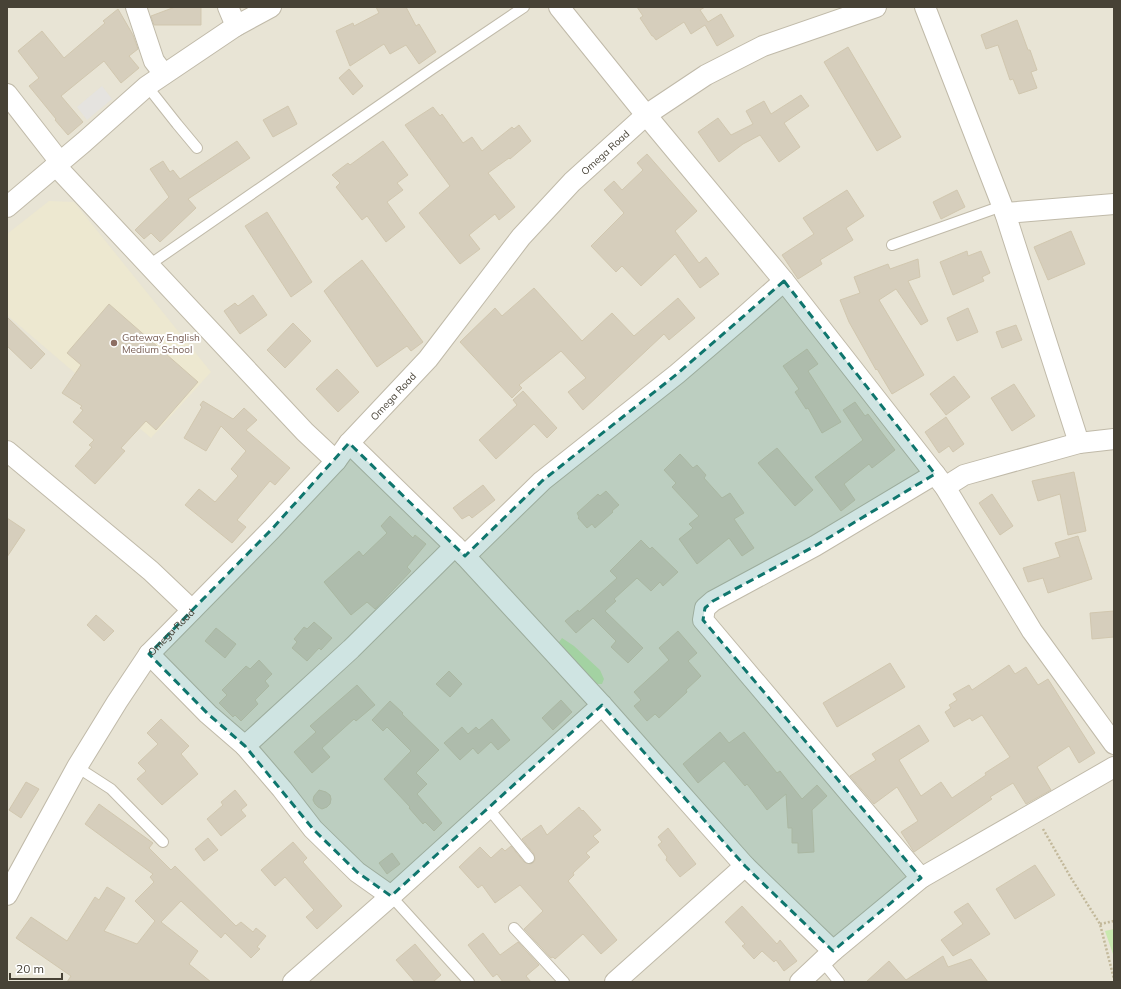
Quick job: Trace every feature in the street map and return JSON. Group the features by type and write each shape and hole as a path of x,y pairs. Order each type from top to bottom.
{"street":[{"path":"136,7 154,61 164,74"},
{"path":"228,7 236,26"},
{"path":"7,207 147,86 236,26 271,7"},
{"path":"560,7 646,115 784,281 940,480 1032,630 1114,744"},
{"name":"Omega Road","path":"7,895 77,767 149,654 272,529 336,461 349,443 428,359 521,236 572,182 646,115 706,75 763,46 876,7"},
{"path":"925,7 1003,210 1079,443"},
{"path":"7,94 58,164 148,265 305,432 336,461"},
{"path":"1003,210 1114,204"},
{"path":"245,746 460,551 542,481 677,374 784,281"},
{"path":"921,878 703,620 705,608 713,601 940,480 964,475 1079,443 1114,439"},
{"path":"349,443 460,551 602,705 827,956"},
{"path":"7,451 151,571 192,610"},
{"path":"149,654 208,714 245,746 313,829 357,872 391,896"},
{"path":"293,982 391,896 602,705"},
{"path":"800,982 827,956 921,878 1114,767"},
{"path":"615,982 745,866"}],"lane":[{"path":"148,265 524,7"},
{"path":"147,86 198,148"},
{"path":"892,245 1003,210"},
{"path":"77,767 111,789 163,842"},
{"path":"488,808 529,858"},
{"path":"391,896 469,982"},
{"path":"514,928 564,982"},
{"path":"827,956 839,982"}],"path":[{"path":"1034,813 1071,878 1100,924 1114,979"},
{"path":"1100,924 1114,921"}],"highlighted area":[{"path":"784,281 935,474 815,546 713,601 705,608 703,620 921,878 833,951 745,866 602,705 391,896 357,872 313,829 245,746 208,714 149,654 272,529 349,443 465,556 542,481 677,374"}],"shaded area":[{"path":"7,7 1114,7 1114,982 7,982"},
{"path":"102,86 112,99 87,120 77,107"},
{"name":"Gateway English Medium School","path":"49,201 74,202 211,372 151,438 7,315 7,234"}],"green space":[{"path":"562,638 574,646 600,670 604,679 602,684 595,684 557,645"},
{"path":"1114,929 1114,957 1105,931"}],"building":[{"path":"175,7 201,7 201,25 154,25 151,16"},
{"path":"376,7 406,7 416,26 419,24 436,52 419,64 406,45 390,54 384,44 350,66 336,31 353,23 354,26 379,13"},
{"path":"637,7 705,7 700,10 708,22 721,14 734,36 717,46 705,25 691,34 684,22 656,40 640,18 643,16"},
{"path":"118,9 133,35 138,49 129,56 139,68 121,83 104,61 61,96 83,122 68,135 29,86 39,78 18,51 42,31 64,58 105,23 103,21"},
{"path":"1017,20 1037,70 1031,72 1037,88 1019,94 1013,79 1010,80 998,45 986,49 981,35"},
{"path":"848,47 901,137 877,151 824,62"},
{"path":"349,69 363,86 353,95 339,78"},
{"path":"801,95 809,106 784,123 800,147 779,162 760,135 743,144 719,162 698,132 718,118 731,135 753,124 746,111 764,101 771,114"},
{"path":"288,106 297,124 273,137 263,120"},
{"path":"433,107 440,116 442,114 463,143 472,137 482,151 512,127 514,129 519,125 531,141 510,159 509,158 488,173 515,207 499,220 495,214 469,235 480,249 460,264 419,213 450,186 405,125"},
{"path":"237,141 250,158 188,199 196,208 160,242 151,233 144,239 135,230 169,197 150,169 163,161 170,172 173,170 180,179"},
{"path":"383,141 408,175 397,183 403,190 387,202 405,227 386,242 367,216 362,220 336,187 340,183 332,175 348,163 350,165"},
{"path":"647,154 697,211 675,231 699,263 706,257 719,274 700,288 675,254 641,286 622,266 616,272 591,246 624,213 604,190 614,181 622,190 643,170 637,163"},
{"path":"847,190 864,216 846,228 853,240 820,260 822,264 798,279 782,255 814,234 803,218"},
{"path":"957,190 965,207 941,219 933,202"},
{"path":"267,212 312,282 291,297 245,226"},
{"path":"1071,231 1085,264 1048,280 1034,247"},
{"path":"967,251 968,256 981,251 990,273 982,277 984,281 953,295 940,262"},
{"path":"918,259 920,277 908,281 928,321 921,325 896,289 879,300 924,375 892,394 877,369 876,370 849,322 840,300 860,293 854,277 888,264 890,269"},
{"path":"362,260 423,342 411,351 407,346 377,367 324,291"},
{"path":"534,288 582,341 612,313 634,336 678,298 695,318 669,340 664,334 583,410 568,392 586,378 561,351 519,385 522,388 512,398 460,342 495,308 502,316"},
{"path":"253,295 267,315 240,334 224,311 235,303 238,306"},
{"path":"109,304 198,382 156,430 146,421 121,448 125,451 95,484 75,466 92,447 89,445 94,440 73,422 83,410 80,408 82,406 62,393 81,365 67,353"},
{"path":"968,308 978,332 957,341 947,318"},
{"path":"7,317 45,354 31,369 7,346"},
{"path":"293,323 311,341 285,368 267,350"},
{"path":"1016,325 1022,340 1002,348 996,332"},
{"path":"807,349 818,364 808,371 841,422 822,433 808,408 806,409 795,392 799,389 783,366"},
{"path":"337,369 359,392 338,412 316,389"},
{"path":"954,376 970,397 946,415 930,394"},
{"path":"1014,384 1035,416 1012,431 991,398"},
{"path":"523,391 557,428 547,438 534,424 496,459 479,440 517,405 513,400"},
{"path":"203,401 233,419 244,408 257,420 246,430 290,468 275,485 270,481 237,520 246,527 232,543 185,505 199,489 215,502 238,476 231,469 246,451 221,426 206,451 184,438 202,407 200,405"},
{"path":"855,402 865,416 868,414 895,450 872,468 869,464 844,484 855,500 841,511 815,477 863,440 843,410"},
{"path":"946,417 964,444 953,452 949,446 939,453 925,432"},
{"path":"777,448 813,490 795,506 758,463"},
{"path":"680,454 693,468 697,465 706,475 704,478 722,498 730,493 744,513 734,519 754,548 742,556 729,538 697,564 679,539 693,528 689,524 699,516 672,487 676,483 664,470"},
{"path":"1074,472 1086,531 1068,535 1060,494 1038,501 1032,481"},
{"path":"483,485 495,500 472,518 469,515 462,519 453,508"},
{"path":"606,491 619,505 595,528 592,524 587,528 578,518 577,513 598,494 600,496"},
{"path":"992,494 1013,526 1000,535 979,503"},
{"path":"390,516 413,538 415,535 426,544 407,567 411,571 375,609 367,602 351,615 324,582 359,551 363,556 387,533 381,526"},
{"path":"7,518 25,530 7,557"},
{"path":"1078,536 1092,579 1048,593 1043,578 1028,582 1023,568 1060,557 1055,543"},
{"path":"641,540 650,549 652,547 678,572 663,586 660,582 651,591 637,578 614,599 616,601 605,611 643,648 628,663 611,647 616,641 593,618 576,633 565,621 578,610 579,612 617,578 610,571"},
{"path":"1114,611 1114,637 1092,639 1090,613"},
{"path":"96,615 114,631 104,641 87,625"},
{"path":"314,622 332,638 321,650 319,648 307,661 292,648 297,642 294,639 304,627 307,629"},
{"path":"216,628 236,644 225,658 205,641"},
{"path":"678,631 697,653 688,661 701,676 686,690 687,692 659,718 655,714 647,721 634,706 641,700 634,692 669,660 659,648"},
{"path":"259,660 272,674 265,681 269,686 255,700 258,704 241,721 235,715 233,717 219,703 227,695 222,690 246,666 250,669"},
{"path":"890,663 905,687 837,727 823,703"},
{"path":"1009,665 1015,674 1026,667 1038,685 1048,679 1095,753 1079,763 1069,746 1037,767 1051,790 1026,804 1013,783 990,797 992,799 914,852 901,832 918,821 897,787 874,804 850,776 876,760 872,754 919,725 929,741 899,760 921,796 941,782 952,798 986,775 985,773 1010,757 982,715 972,721 970,718 954,727 945,712 951,708 949,705 957,700 953,694 969,685 972,690"},
{"path":"449,671 462,684 450,697 436,684"},
{"path":"357,685 375,705 356,721 354,719 322,748 330,757 312,773 294,752 316,732 310,726"},
{"path":"561,700 572,712 553,730 542,718"},
{"path":"390,701 439,750 416,773 427,784 417,794 442,823 434,831 425,822 423,824 409,808 410,807 384,779 411,751 387,727 383,731 372,720"},
{"path":"161,719 189,746 181,754 198,774 162,805 137,779 146,771 138,763 158,744 147,733"},
{"path":"492,719 510,740 498,750 491,742 478,754 473,748 460,760 444,743 462,727 468,734 476,727 479,730"},
{"path":"720,732 729,743 744,732 777,773 780,771 802,799 817,785 827,796 812,810 814,852 798,853 798,843 792,843 792,828 788,828 786,794 767,810 747,784 745,786 724,761 698,783 683,764"},
{"path":"26,782 39,789 21,818 9,810"},
{"path":"235,790 247,805 241,810 246,816 221,836 207,819 223,805 221,802"},
{"path":"319,790 330,795 331,799 330,804 322,809 315,804 313,800 314,796"},
{"path":"99,804 153,843 149,848 171,870 175,866 236,926 241,922 253,932 256,928 266,936 257,947 260,949 251,958 225,933 221,938 181,901 161,922 198,951 189,964 211,982 67,982 71,976 16,938 31,917 67,941 95,897 99,900 107,887 125,898 104,931 137,944 155,921 135,901 154,882 150,877 153,874 85,824"},
{"path":"579,807 601,830 593,836 599,842 586,853 590,857 573,873 574,875 568,881 617,940 601,954 583,934 555,959 553,957 551,958 524,929 543,911 520,885 495,903 482,885 478,888 459,867 480,847 491,858 502,848 505,851 511,846 524,862 530,864 533,863 535,860 534,854 522,839 541,825 547,835"},
{"path":"668,828 696,864 680,877 666,860 667,857 658,845 662,842 658,837"},
{"path":"208,838 218,850 204,861 195,849"},
{"path":"293,842 307,858 303,862 342,906 317,929 306,917 314,910 285,877 275,886 261,870"},
{"path":"392,853 400,864 387,874 379,863"},
{"path":"1035,865 1055,895 1015,919 996,889"},
{"path":"968,903 990,934 953,956 941,940 963,924 954,912"},
{"path":"742,906 777,944 780,940 797,961 784,971 776,960 774,962 762,951 754,959 742,946 745,944 725,922"},
{"path":"483,933 500,955 518,942 539,965 526,976 531,982 503,982 497,974 493,977 468,945"},
{"path":"415,944 441,975 433,982 415,982 396,960"},
{"path":"943,956 948,967 971,959 988,982 866,982 889,961 906,980"}],"place":[{"name":"Gateway English Medium School","path":"114,343"}]}
